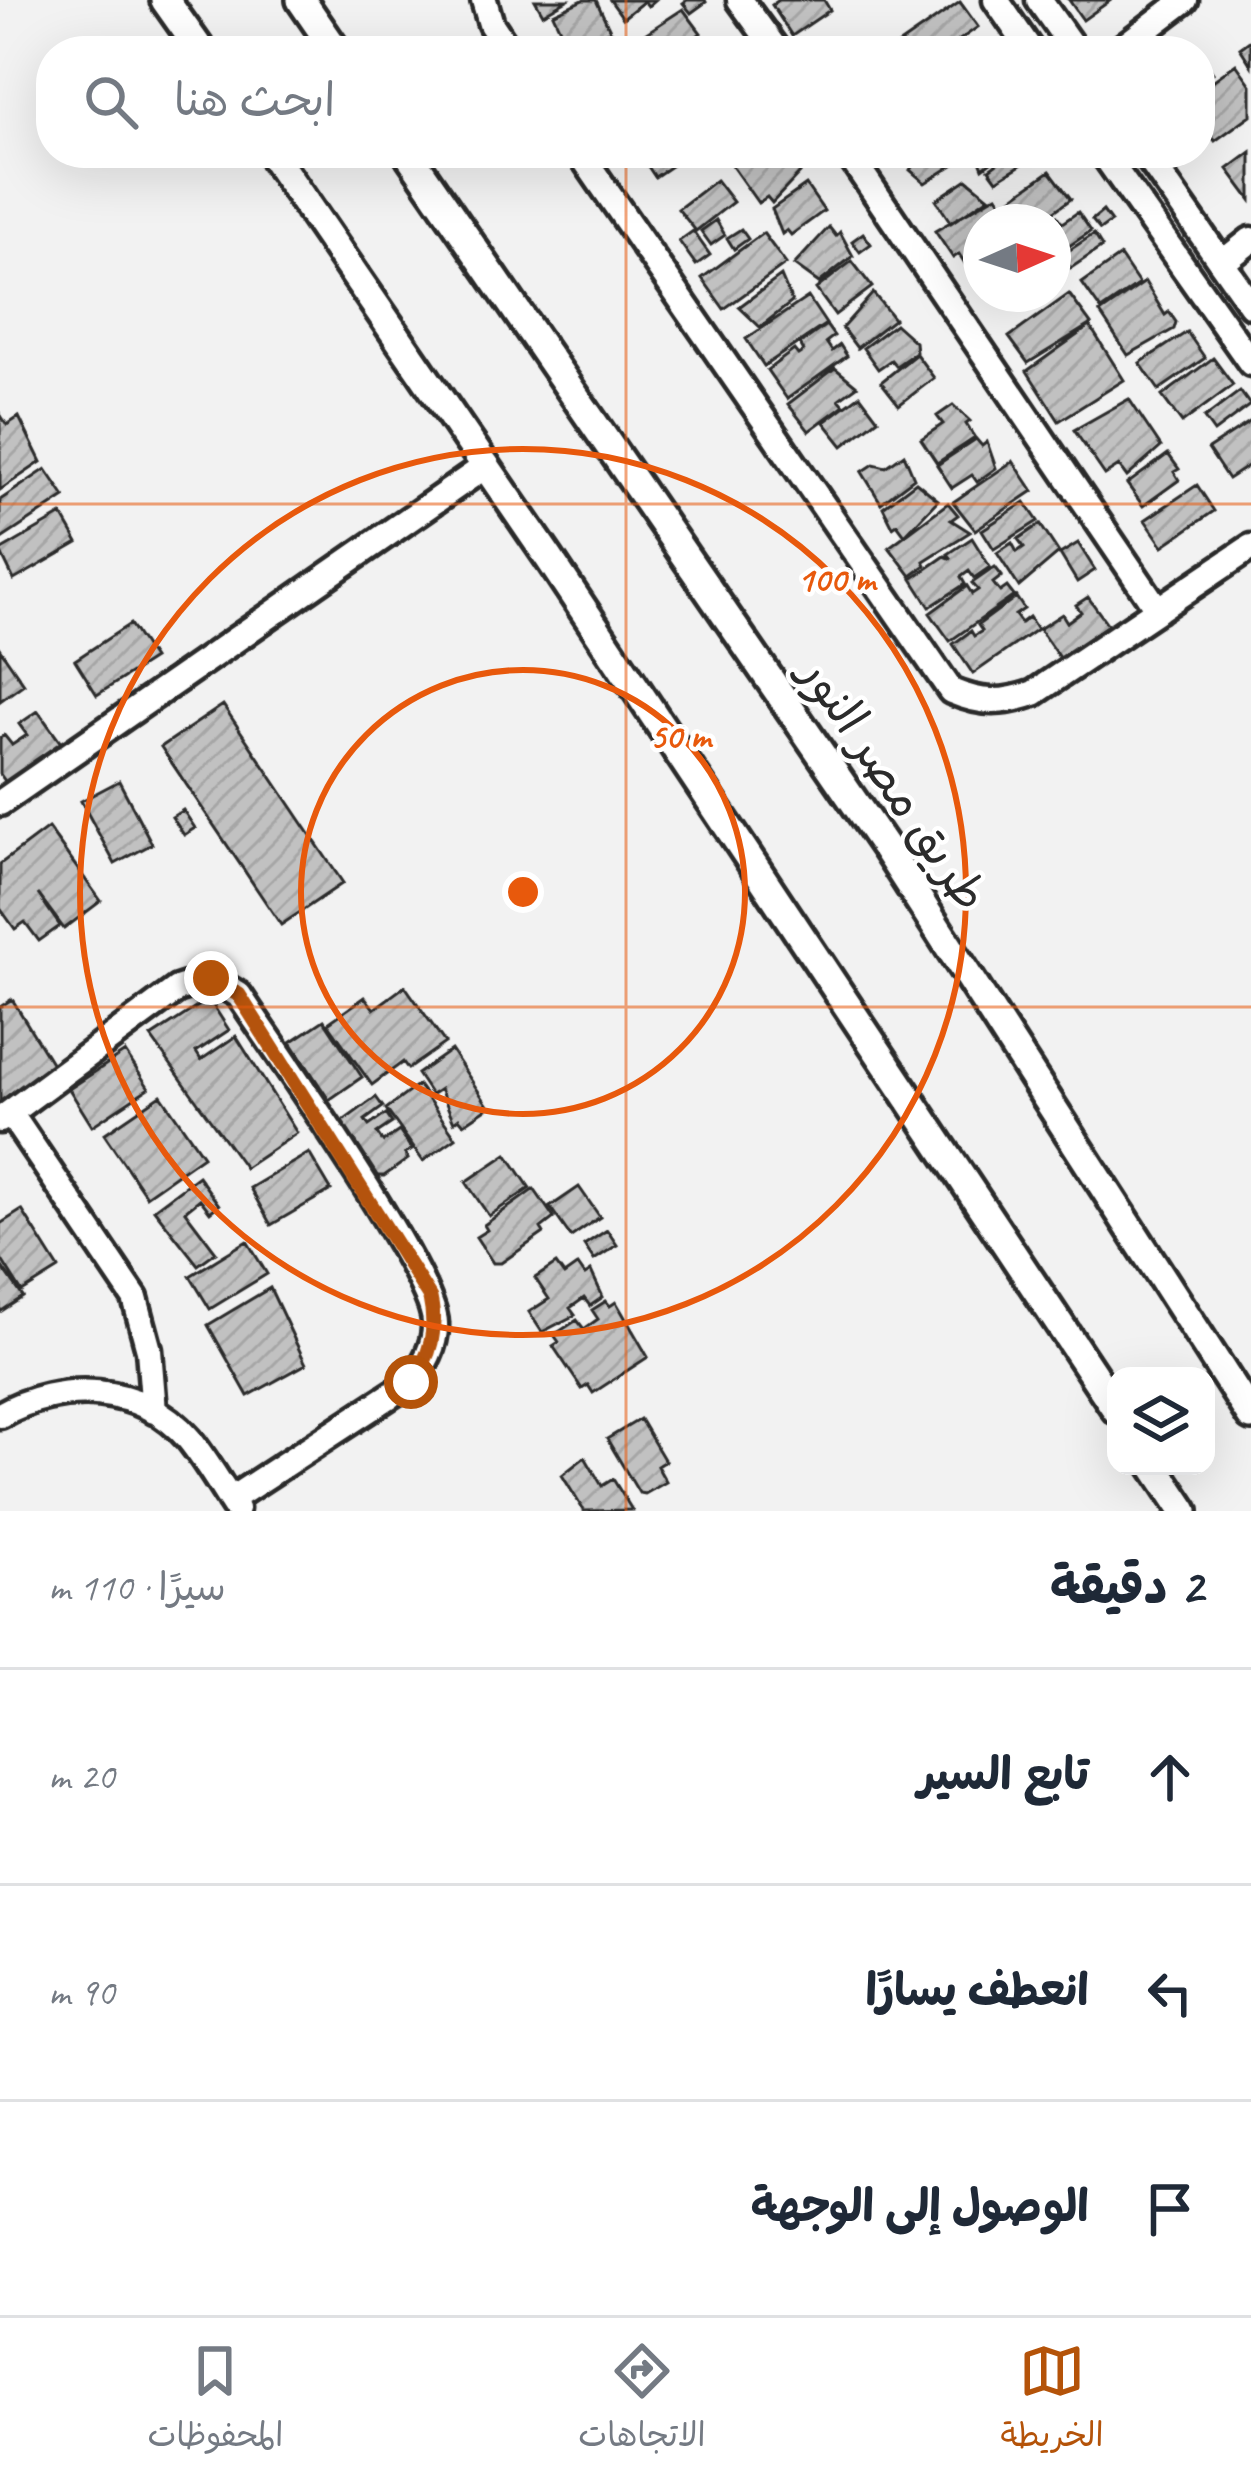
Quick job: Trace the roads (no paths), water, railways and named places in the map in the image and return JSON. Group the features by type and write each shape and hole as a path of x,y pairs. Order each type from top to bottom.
{"street":[{"path":"165,0 190,36"},
{"path":"301,0 326,36"},
{"path":"484,0 499,36"},
{"path":"740,0 766,36"},
{"path":"996,0 1021,36"},
{"path":"1040,0 1065,36"},
{"path":"1138,36 1185,0"},
{"path":"281,168 487,465 1107,1395"},
{"name":"طريق مصر النور","path":"418,168 884,847 1251,1416"},
{"path":"590,168 951,691 978,702 1007,703 1034,692 1251,548"},
{"path":"858,168 1158,610"},
{"path":"1114,168 1251,364"},
{"path":"1156,168 1251,305"},
{"path":"1222,263 1251,240"},
{"path":"0,803 487,465"},
{"path":"0,1415 26,1400 69,1391 113,1395 154,1411 187,1437 234,1506 411,1382 431,1348 435,1323 430,1298 361,1182 227,983 211,978 177,989 5,1116 135,1298 149,1350 154,1411"},
{"path":"1160,1475 1184,1511"}]}
